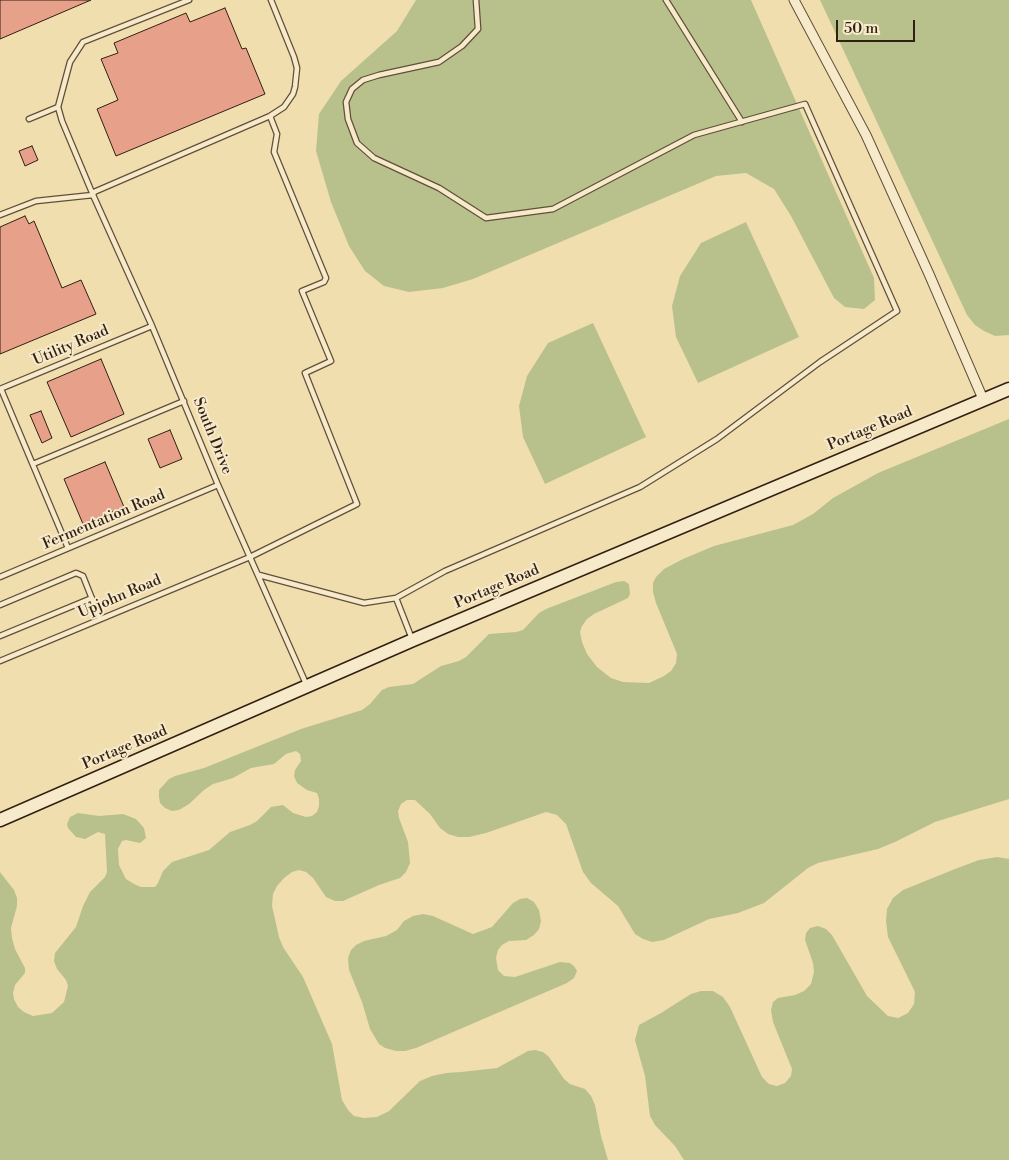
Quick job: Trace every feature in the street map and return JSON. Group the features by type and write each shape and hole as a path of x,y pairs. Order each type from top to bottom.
{"main road":[{"name":"Portage Road","path":"0,820 413,640 1009,389"}],"street":[{"path":"794,0 866,135 983,399"}],"lane":[{"path":"29,119 58,107 70,62 83,42 189,0"},
{"path":"0,215 36,200 93,195 94,192 270,116 284,107 293,94 297,77 294,57 271,0"},
{"path":"259,575 364,603 396,598 445,571 640,487 717,439 820,362 897,311 805,104 694,135 552,209 486,218 439,188 374,158 358,143 348,119 346,102 352,89 363,80 379,75 439,62 462,46 478,29 476,0"},
{"path":"666,0 742,122"},
{"name":"South Drive","path":"58,107 93,195 152,326 218,485 308,687"},
{"name":"Upjohn Road","path":"0,661 250,557 356,504 305,373 331,361 302,291 324,282 326,278 274,152 277,134 270,116"},
{"name":"Utility Road","path":"0,389 152,326"},
{"path":"0,389 68,548"},
{"path":"33,464 184,401"},
{"name":"Fermentation Road","path":"0,577 218,485"},
{"path":"0,605 76,573 83,576 100,619"},
{"path":"0,636 92,598"},
{"path":"396,598 413,640"}],"green space":[{"path":"416,0 751,0 874,278 875,300 864,309 845,307 834,298 791,216 774,189 746,173 716,176 473,279 443,288 409,292 384,286 365,271 349,246 331,202 316,151 319,114 341,81 397,31"},
{"path":"820,0 1009,0 1009,335 995,336 984,331 975,325 967,315"},
{"path":"746,222 799,337 698,383 676,337 672,306 680,276 701,243"},
{"path":"593,323 646,437 545,484 523,437 519,406 527,376 548,343"},
{"path":"1009,419 1009,799 935,822 878,849 818,863 808,868 764,903 738,913 709,919 664,940 652,942 635,934 618,906 591,883 583,872 566,824 557,815 546,812 486,833 469,837 458,837 448,834 440,828 430,814 415,800 407,800 401,804 398,811 408,842 410,863 406,872 400,878 343,901 335,901 326,897 313,878 306,872 299,870 292,872 277,886 273,894 272,906 279,937 283,947 303,977 332,1044 342,1100 354,1116 364,1118 377,1117 389,1111 420,1081 432,1076 497,1068 528,1051 535,1050 543,1052 549,1057 564,1079 570,1084 585,1089 591,1096 595,1105 608,1160 0,1160 0,872 14,890 17,898 17,906 11,928 12,938 15,949 25,968 25,973 15,985 14,999 18,1007 33,1016 52,1013 64,1002 68,986 66,980 57,969 54,961 55,953 76,927 90,892 105,877 107,872 105,834 98,832 85,839 76,837 68,828 67,824 70,817 78,813 99,816 123,814 136,819 144,828 146,838 140,843 122,841 118,849 119,865 126,879 134,884 141,887 155,887 163,871 172,862 209,850 230,832 257,821 271,807 283,805 293,813 306,817 312,816 317,812 319,806 317,793 307,790 297,783 294,776 295,770 301,761 300,754 296,751 286,754 274,764 251,768 233,778 213,784 179,810 172,811 160,803 159,790 169,779 204,768 301,729 362,710 382,690 389,687 413,684 441,666 466,657 489,634 523,630 539,613 546,609 616,582 624,581 629,584 630,594 628,598 587,619 580,632 582,642 587,654 597,667 611,678 623,682 649,683 671,671 676,663 677,654 653,592 653,583 664,569 714,546 793,525 813,514 833,498 878,473"},
{"path":"997,857 1009,859 1009,1160 684,1160 675,1146 655,1125 650,1116 645,1076 635,1040 639,1025 691,994 701,991 713,991 723,997 730,1007 762,1077 769,1084 777,1086 785,1083 791,1076 792,1069 773,1022 771,1010 773,1002 778,998 795,995 804,991 811,984 814,972 813,963 805,940 806,933 810,928 818,926 826,929 832,935 867,996 888,1016 898,1018 908,1013 914,1004 915,992 888,937 887,909 893,898 903,890 955,869 979,860"},
{"path":"527,898 534,902 539,910 541,921 539,929 526,940 509,941 502,945 498,950 496,958 498,970 504,976 515,977 560,962 570,963 577,971 574,978 567,983 416,1048 396,1051 379,1044 370,1029 362,1002 349,970 348,958 351,950 356,945 364,941 386,936 397,930 404,921 413,916 423,914 433,916 473,934 492,927 513,903"}],"building":[{"path":"0,0 91,0 0,39"},
{"path":"225,8 242,49 246,48 265,94 116,156 97,109 118,100 101,59 118,53 114,43 186,13 190,22"},
{"path":"32,146 38,160 25,166 19,151"},
{"path":"25,216 29,224 34,221 62,288 81,280 96,314 0,354 0,227"},
{"path":"101,359 124,414 71,437 47,382"},
{"path":"41,411 52,438 42,443 30,415"},
{"path":"170,430 182,459 160,468 148,439"},
{"path":"105,462 124,507 83,524 64,479"}]}
